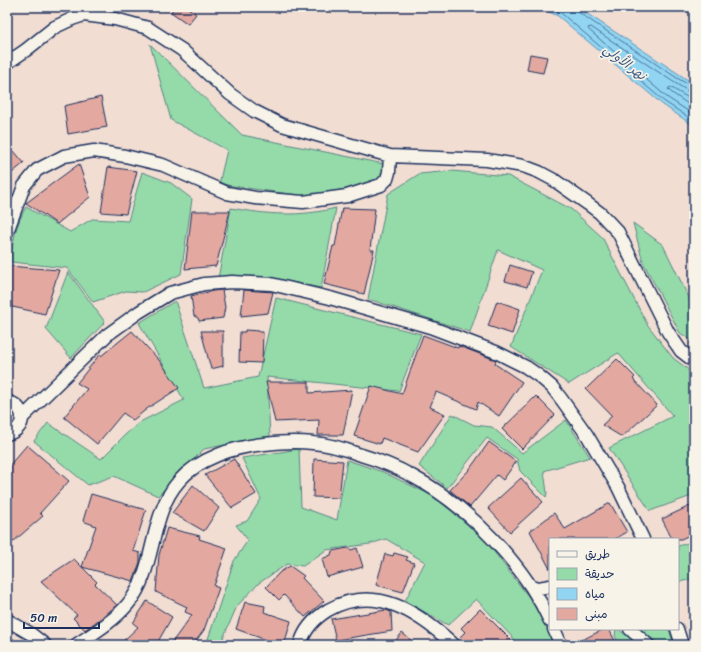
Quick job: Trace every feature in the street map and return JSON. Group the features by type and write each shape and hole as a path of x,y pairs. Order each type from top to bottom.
{"street":[{"path":"7,62 26,50 55,27 72,19 84,15 115,18 148,28 182,50 230,94 260,115 282,125 326,139 390,156 469,158 505,162 523,166 554,180 600,213 618,232 668,332 681,351 694,361"},
{"path":"7,232 24,186 37,170 64,156 94,151 125,156 163,165 227,193 262,199 304,202 347,196 381,185 387,179 390,156"},
{"path":"7,435 18,429 22,418 107,335 139,312 170,293 204,284 232,282 271,284 338,300 430,327 496,352 526,367 552,387 587,435 618,487 643,538"},
{"path":"7,402 14,404 18,408 21,412 22,418"},
{"path":"76,645 106,624 128,604 139,586 162,508 169,494 179,480 193,469 212,458 234,449 252,445 292,442 313,443 330,446 374,459 411,474 439,492 475,522 498,544 533,589 549,619"},
{"path":"533,589 549,586"},
{"path":"300,645 312,623 323,613 346,602 374,599 398,605 412,613 454,645"},
{"path":"7,620 31,634 45,645"},
{"path":"554,630 561,645"},
{"path":"631,630 648,645"},
{"path":"677,630 682,645"}],"green space":[{"path":"150,44 242,135 384,164 383,173 372,183 347,189 303,196 219,184 227,150 171,120"},
{"path":"452,171 508,176 571,209 602,237 647,324 673,358 694,374 694,495 650,511 609,448 673,416 618,353 569,384 511,347 542,270 498,250 470,332 368,299 388,194 419,174"},
{"path":"142,172 171,183 192,199 181,274 143,292 126,291 93,302 67,268 11,262 15,234 26,207 70,232 92,219 128,221"},
{"path":"231,208 258,212 297,214 336,208 321,288 266,277 248,276 218,279"},
{"path":"633,223 663,245 691,302 694,304 694,342 680,333 643,262"},
{"path":"68,272 105,322 71,358 46,329"},
{"path":"276,298 421,334 399,391 267,377 270,436 204,449 158,496 114,476 88,485 34,441 48,423 101,459 140,422 184,400 139,323 175,301 204,388 258,377"},
{"path":"452,414 474,425 492,427 522,453 566,420 590,457 544,471 547,493 546,497 520,471 517,459 487,438 447,488 419,466"},
{"path":"299,449 301,507 337,520 347,460 383,472 435,497 485,540 538,609 557,645 510,645 515,640 476,599 448,625 405,601 425,562 386,539 370,544 326,550 303,566 287,564 259,583 237,606 221,643 231,645 206,645 234,561 248,540 236,525 247,521 261,499 242,458"},
{"path":"694,541 694,579 679,582 679,546"},
{"path":"616,630 619,630 639,645 620,645 615,636"},
{"path":"641,630 669,630 674,645 660,645"},
{"path":"7,634 22,645 7,645"}],"water":[{"name":"نهر الأولي","path":"538,7 577,7 694,84 694,126 663,105 558,16"}],"building":[{"path":"174,7 187,7 196,14 188,24 171,12"},
{"path":"530,54 547,57 543,73 527,70"},
{"path":"101,97 107,127 68,134 64,106"},
{"path":"14,151 24,163 7,177 7,157"},
{"path":"79,164 90,197 57,224 26,203"},
{"path":"108,167 137,171 126,214 101,212"},
{"path":"342,208 375,209 370,250 374,250 364,294 324,284 333,246 335,246"},
{"path":"192,211 230,211 216,266 185,269"},
{"path":"510,265 532,272 527,287 505,281"},
{"path":"8,266 59,270 45,314 8,306"},
{"path":"222,290 225,307 223,318 199,321 198,318 194,316 191,296"},
{"path":"244,290 273,292 268,313 241,316"},
{"path":"497,301 520,309 512,334 488,326"},
{"path":"245,330 263,332 262,363 239,362 240,332 245,332"},
{"path":"132,331 159,360 179,388 148,408 133,420 123,413 97,444 64,417 87,389 77,383 100,354 101,356"},
{"path":"201,331 223,331 223,366 211,369"},
{"path":"423,335 458,348 459,346 496,360 495,364 522,382 499,416 478,402 476,409 436,392 430,407 445,414 418,452 382,438 380,444 354,436 371,386 402,394"},
{"path":"617,359 635,377 633,379 657,405 622,437 602,425 612,416 586,389"},
{"path":"266,382 309,382 309,393 352,390 343,435 318,435 319,420 275,422"},
{"path":"536,396 555,415 522,449 502,429"},
{"path":"489,442 516,462 503,480 497,475 470,507 450,490 469,470"},
{"path":"27,445 69,481 40,513 43,516 7,547 7,468"},
{"path":"234,459 256,494 232,508 205,475"},
{"path":"314,459 343,461 339,498 313,497"},
{"path":"521,478 543,502 510,532 488,508"},
{"path":"193,485 219,508 204,531 172,513"},
{"path":"91,494 146,510 133,551 140,553 140,562 133,581 82,567 96,526 83,521"},
{"path":"610,503 627,532 617,538 549,538 549,567 530,531 554,513 565,529"},
{"path":"694,504 694,533 681,539 672,538 662,519"},
{"path":"167,528 200,536 199,539 227,548 214,586 219,588 204,630 193,645 170,645 192,615 185,612 187,607 156,592 159,555"},
{"path":"348,548 351,550 357,548 363,567 327,577 322,559 331,555 332,551"},
{"path":"394,553 408,557 406,560 414,563 403,592 376,585 385,554 393,556"},
{"path":"74,559 97,582 95,584 117,605 85,630 73,618 77,615 41,581"},
{"path":"290,566 304,576 302,578 324,601 305,617 284,595 279,600 266,587 280,572"},
{"path":"147,601 172,617 156,645 119,645 138,627 133,623"},
{"path":"245,602 265,606 264,612 291,621 284,645 265,645 266,640 236,629"},
{"path":"480,609 512,641 508,645 468,645 460,637 465,632 461,628"},
{"path":"386,610 391,612 392,631 336,640 331,619"},
{"path":"602,630 610,630 617,645 572,645"},
{"path":"402,633 417,645 392,645"}]}
